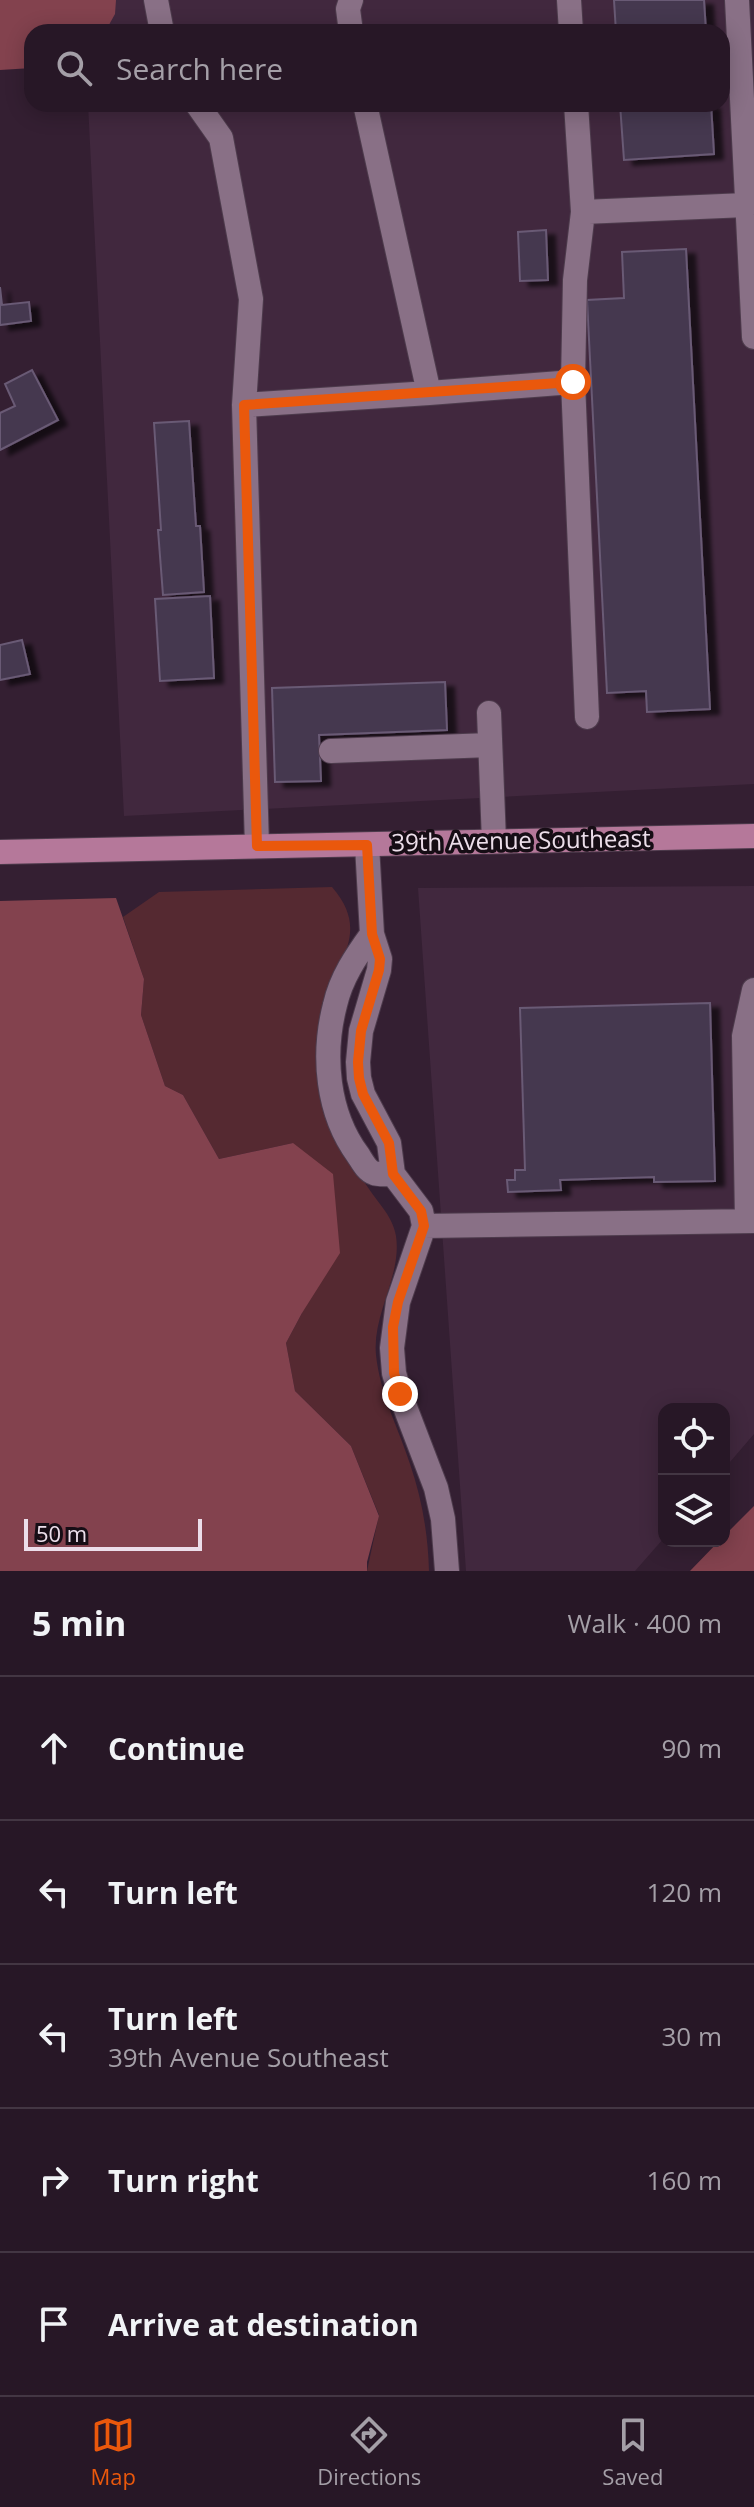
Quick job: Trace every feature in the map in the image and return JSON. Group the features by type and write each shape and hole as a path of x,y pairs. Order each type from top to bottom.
{"main road":[{"name":"39th Avenue Southeast","path":"0,852 754,836"}],"lane":[{"path":"156,0 160,24"},
{"path":"569,0 570,24"},
{"path":"737,0 754,337"},
{"path":"203,112 221,138 251,299 244,405 257,846"},
{"path":"367,112 429,393"},
{"path":"577,112 583,212 575,280 573,382 587,717"},
{"path":"583,212 746,205"},
{"path":"244,405 573,382"},
{"path":"489,713 494,841"},
{"path":"331,751 490,745"},
{"path":"367,845 372,934 380,959 361,1031 359,1078 363,1094 389,1143 393,1174 421,1211 424,1226 398,1302 392,1348 400,1394 436,1488 443,1519 447,1571"},
{"path":"372,934 347,971 335,1003 329,1073 339,1121 352,1147 369,1170 393,1174"},
{"path":"424,1226 750,1221 744,1036 754,990"}],"shaded area":[{"path":"0,0 116,0 115,14 109,24 24,24 24,68 0,70"},
{"path":"83,0 754,0 754,784 124,816 88,112 730,112 730,24 84,24"},
{"path":"754,886 754,1434 730,1462 730,1403 658,1403 658,1545 635,1571 466,1571 418,888"},
{"path":"332,887 349,917 350,931 319,1027 316,1061 319,1086 328,1118 342,1147 389,1217 396,1236 395,1266 378,1325 376,1355 385,1397 418,1490 426,1530 429,1571 367,1571 379,1515 351,1446 295,1391 286,1343 302,1313 293,1143 219,1159 183,1095 165,1086 141,1015 144,979 123,917 159,892"},
{"path":"116,898 144,979 141,1015 165,1086 183,1095 219,1159 293,1143 333,1174 340,1253 286,1343 295,1391 351,1446 379,1516 367,1571 0,1571 0,901"},
{"path":"754,1506 754,1571 690,1571 713,1547 730,1547 730,1530"}],"building":[{"path":"614,0 704,0 706,24 616,24"},
{"path":"621,112 711,112 714,154 624,160"},
{"path":"546,230 548,280 520,281 518,232"},
{"path":"686,249 710,709 647,712 646,691 607,693 587,300 624,298 622,252"},
{"path":"0,287 2,305 29,302 31,321 0,325"},
{"path":"32,370 58,420 0,450 0,413 15,406 5,384"},
{"path":"189,421 204,592 163,595 154,423"},
{"path":"210,596 214,678 160,681 155,599"},
{"path":"22,640 30,674 0,680 0,645"},
{"path":"445,682 447,730 319,735 321,781 275,782 272,688"},
{"path":"710,1003 715,1181 654,1182 654,1177 560,1180 561,1190 508,1192 507,1180 515,1180 515,1170 525,1170 520,1008"}],"route":[{"path":"400,1394 394,1373 393,1327 398,1302 424,1226 421,1211 393,1174 389,1143 363,1094 359,1078 361,1031 377,980 380,959 372,934 367,845 257,846 244,405 573,382"}]}
